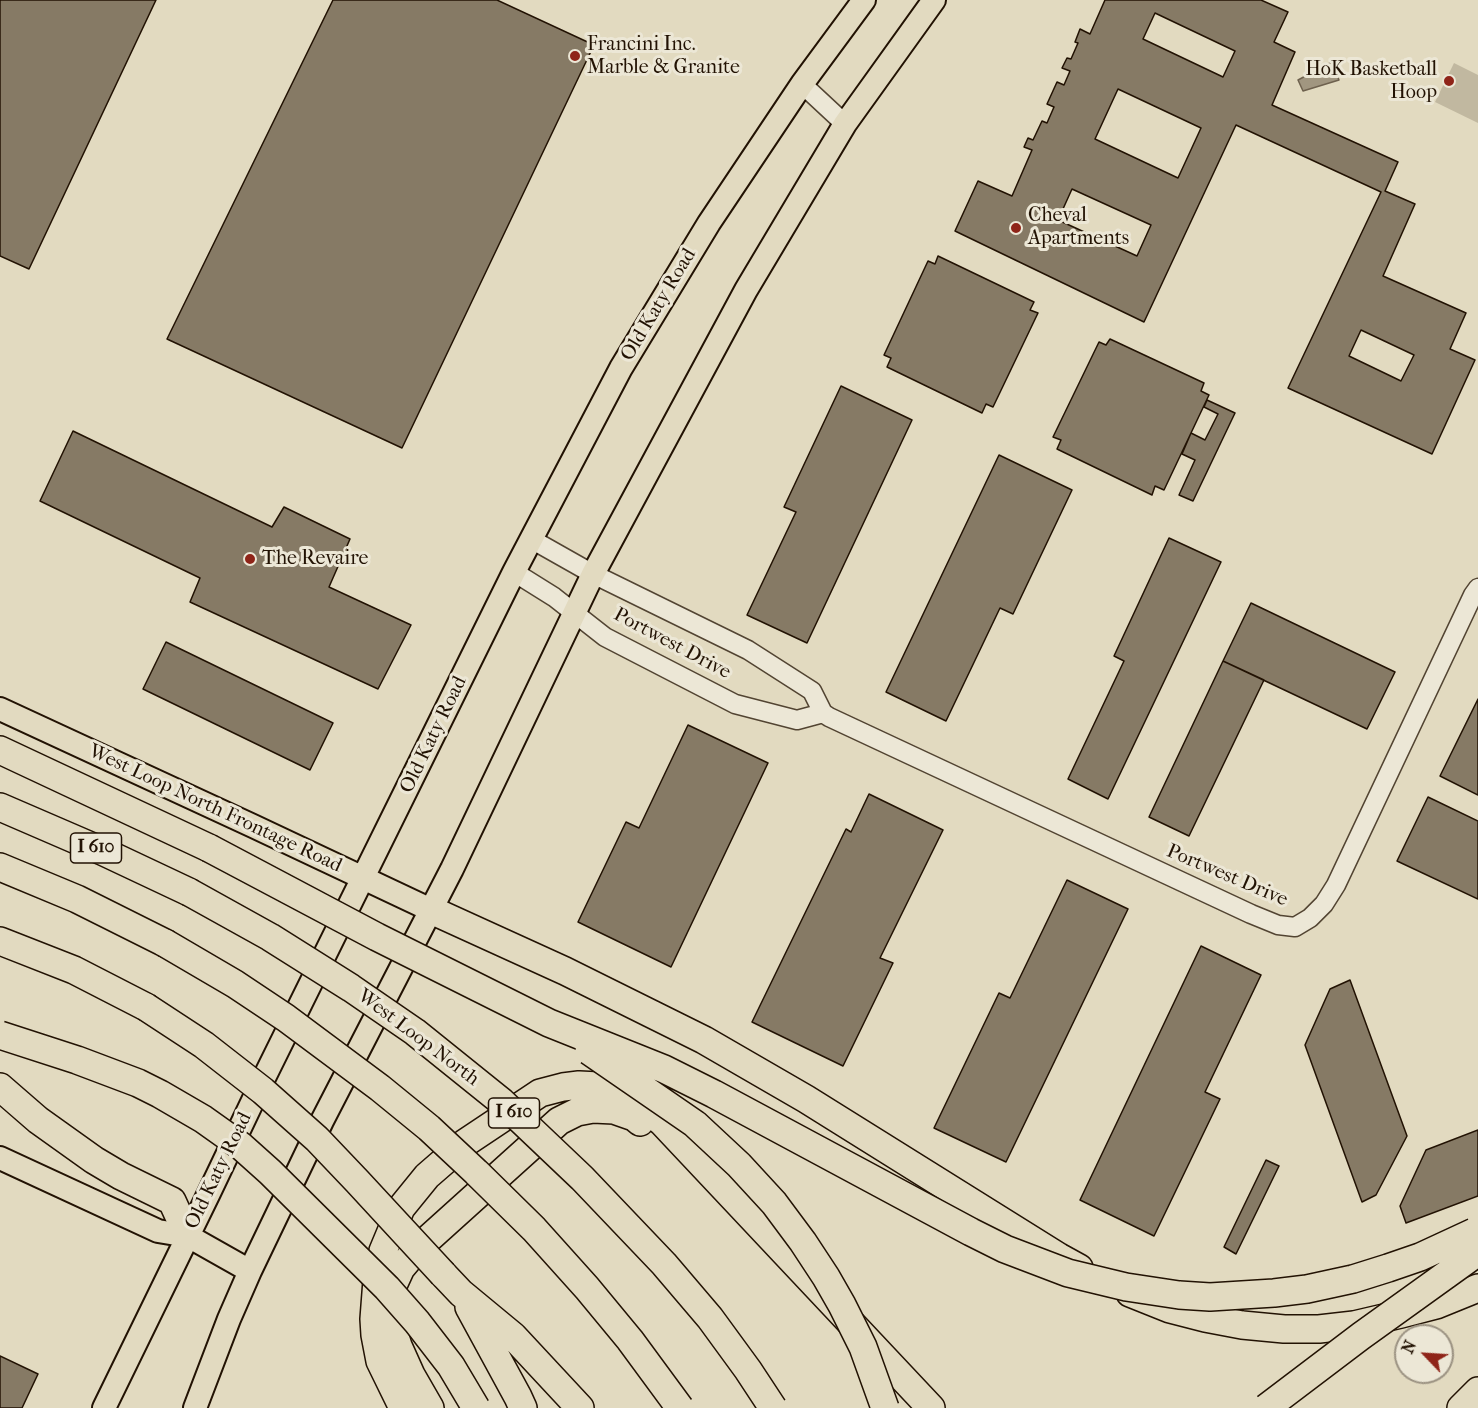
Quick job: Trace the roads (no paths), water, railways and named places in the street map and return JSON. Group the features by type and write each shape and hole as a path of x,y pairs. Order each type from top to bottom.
{"highway":[{"path":"0,750 209,848 377,937 549,1023 684,1079 960,1227 1037,1262 1097,1281 1126,1287 1179,1295 1245,1296 1307,1289 1389,1268 1420,1257 1478,1230"},
{"name":"West Loop North","path":"0,807 102,851 230,914 351,988 415,1032 502,1102 582,1178 664,1264 710,1318 773,1408"},
{"path":"0,867 77,899 165,943 235,984 286,1018 380,1088 429,1128 534,1229 630,1340 680,1408"},
{"path":"430,910 565,971 704,1040 806,1099 1059,1257 1095,1277 1170,1309 1242,1325 1284,1329 1319,1329 1410,1312 1436,1305 1478,1288"},
{"path":"0,941 74,970 146,1007 204,1045 263,1091 297,1121 357,1181 461,1293 513,1336 580,1408"},
{"path":"549,1023 695,1124 739,1165 774,1203 821,1268 842,1305 863,1347 885,1408"},
{"path":"0,1035 138,1083 203,1119 241,1146 387,1288 451,1366 476,1408"},
{"path":"403,1408 380,1361 374,1319 377,1280 383,1251 401,1208 427,1176 465,1143 540,1093 579,1085 599,1086 619,1093 641,1105 662,1122 931,1408"},
{"path":"0,1087 38,1120 94,1160 172,1201 188,1236"},
{"path":"430,1408 411,1375 389,1318 390,1292 400,1268 417,1249 559,1121 577,1112 593,1109 614,1110 634,1118 652,1131 909,1408"},
{"path":"1266,1408 1478,1252"},
{"path":"461,1293 523,1408"},
{"path":"1461,1408 1478,1391"}],"main road":[{"name":"Old Katy Road","path":"104,1408 514,572 621,368 709,223 802,84 864,0"},
{"path":"195,1408 250,1271 322,1121 452,869 593,574 746,290 845,124 934,0"},
{"name":"West Loop North Frontage Road","path":"0,709 430,910"},
{"path":"0,1158 158,1231 188,1236 250,1271"}],"street":[{"path":"802,84 845,124"},
{"name":"Portwest Drive","path":"531,539 593,574 748,650 812,691 823,713 1251,914 1278,925 1295,927 1310,918 1324,904 1336,885 1478,588"},
{"name":"Portwest Drive","path":"514,572 554,597 605,637 735,704 797,720 823,713"}],"place":[{"name":"Francini Inc. Marble & Granite","path":"575,56"},
{"name":"HoK Basketball Hoop","path":"1449,81"},
{"name":"Cheval Apartments","path":"1016,228"},
{"name":"The Revaire","path":"250,559"}]}
